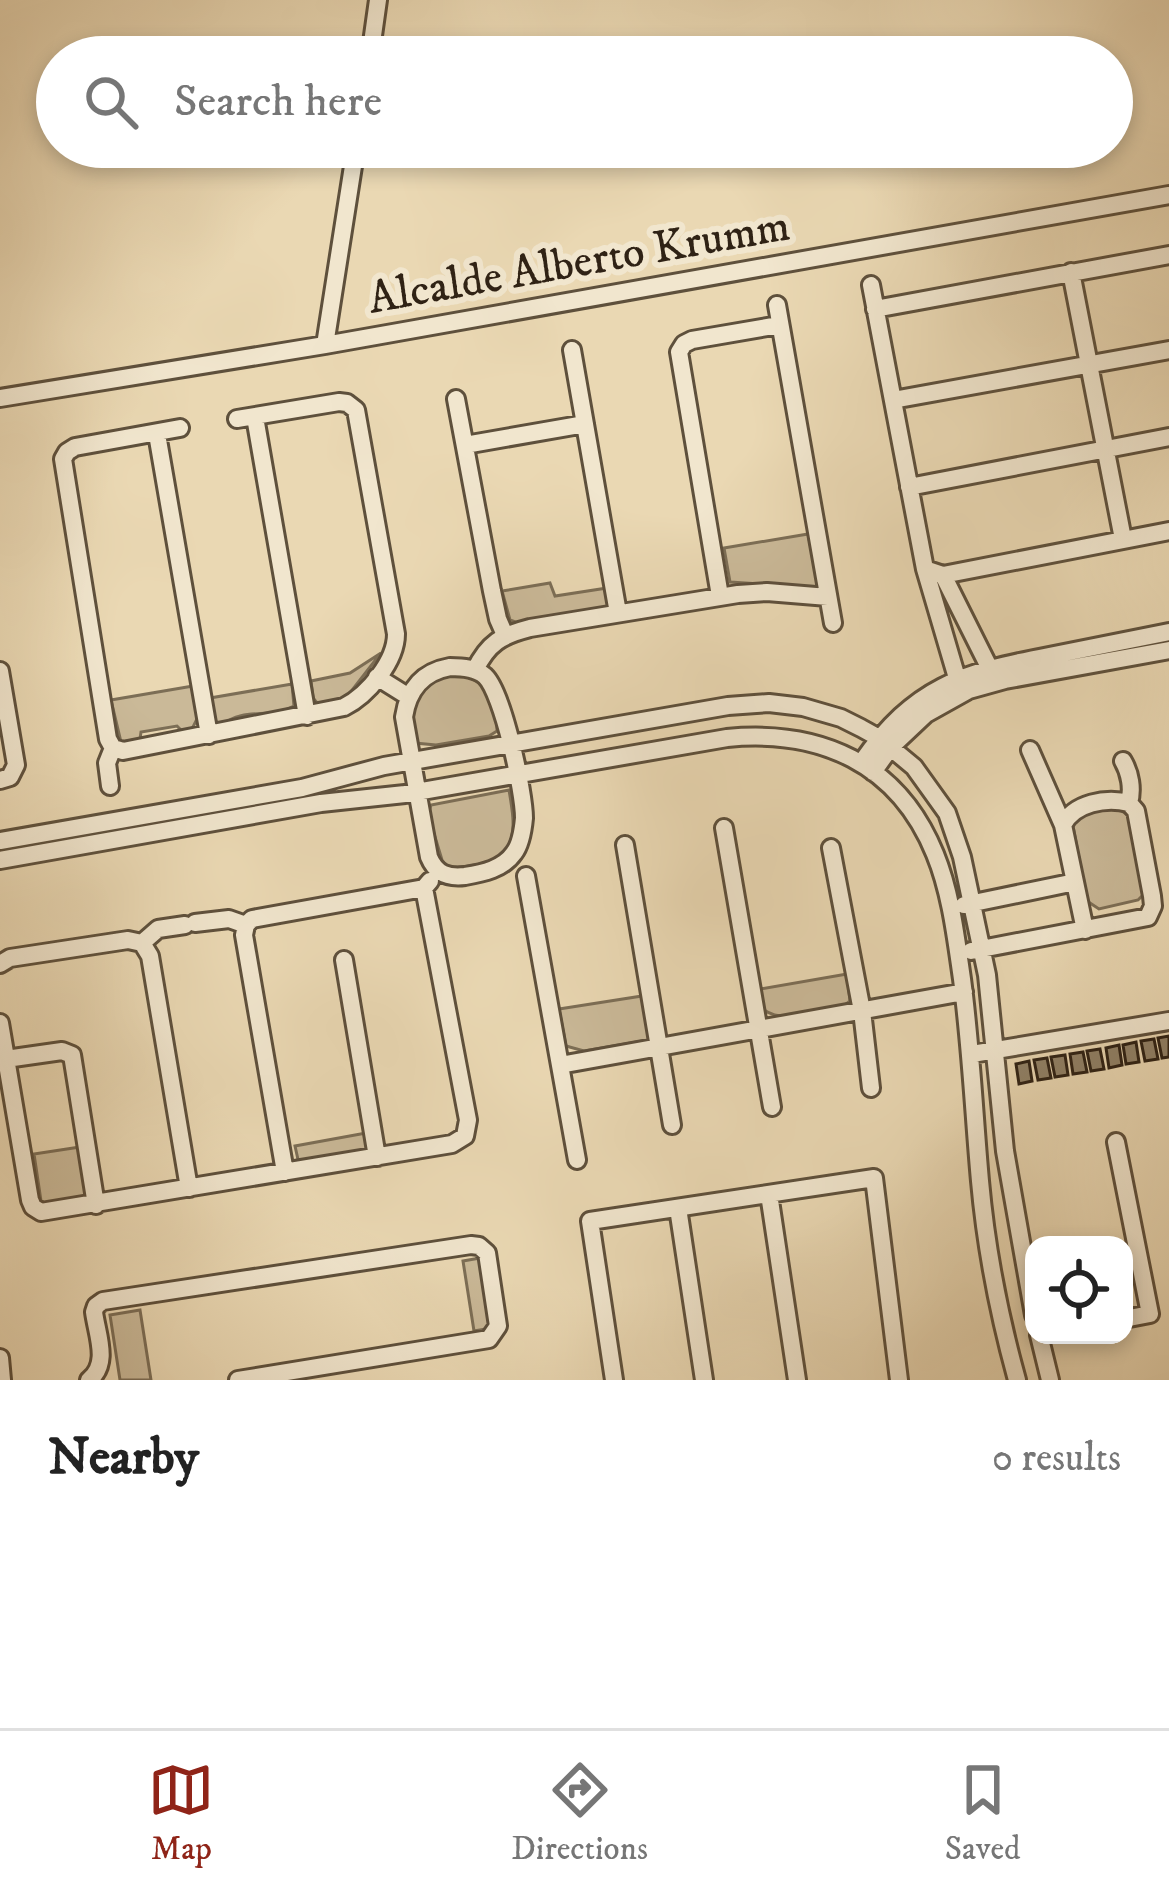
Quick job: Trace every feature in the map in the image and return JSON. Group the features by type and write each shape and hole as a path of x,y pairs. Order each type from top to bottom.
{"street":[{"path":"373,36 378,0"},
{"path":"325,345 353,168"},
{"name":"Alcalde Alberto Krumm","path":"0,398 1169,195"},
{"path":"875,309 1169,255"},
{"path":"1071,272 1123,539"},
{"path":"871,285 925,569 957,678"},
{"path":"776,305 833,623"},
{"path":"720,596 679,352 692,340 779,325"},
{"path":"572,350 619,613"},
{"path":"893,400 1169,350"},
{"path":"456,399 495,605 505,635"},
{"path":"112,748 123,751 307,716 351,704 392,655 397,640 356,410 343,402 246,418 307,716"},
{"path":"465,445 585,424"},
{"path":"110,786 107,764 112,748 62,464 64,455 75,447 180,428"},
{"path":"157,434 209,735"},
{"path":"909,487 1169,437"},
{"path":"925,569 944,575 1169,531"},
{"path":"944,575 989,668"},
{"path":"475,670 485,650 505,635 530,628 720,596 767,592 828,597"},
{"path":"867,768 917,702 957,678 1169,632"},
{"path":"885,742 969,690 1169,650"},
{"path":"450,667 475,670 494,689 511,743 524,814 522,834 514,854 489,872 452,877 438,871 429,857 404,717 409,697 421,679 450,667"},
{"path":"0,671 16,765 10,777 0,781"},
{"path":"377,677 409,697"},
{"path":"0,841 302,788 360,770 728,706 769,703 823,712 885,742 914,767 952,826 982,950 1005,1151 1025,1264"},
{"path":"0,860 727,738 763,736 815,742 867,768 922,827 950,908 972,1054 985,1220 1017,1380"},
{"path":"1030,750 1064,825 1085,930"},
{"path":"1123,761 1129,772 1129,803"},
{"path":"906,805 915,792 930,786"},
{"path":"958,954 1143,920 1151,913 1136,812 1129,803 1111,800 1082,807 1064,825"},
{"path":"724,828 772,1107"},
{"path":"625,845 672,1125"},
{"path":"831,848 862,1011 871,1088"},
{"path":"285,1172 246,925 252,920 424,888 438,871"},
{"path":"526,876 578,1160"},
{"path":"950,908 1075,882"},
{"path":"0,1023 31,1204 46,1213 452,1144 465,1136 468,1125 424,888"},
{"path":"142,943 158,929 229,919 246,925"},
{"path":"0,964 10,958 128,940 142,943 150,956 189,1189"},
{"path":"344,960 377,1157"},
{"path":"560,1065 964,992"},
{"path":"972,1054 1169,1021"},
{"path":"6,1059 62,1051 72,1055 96,1204"},
{"path":"1116,1142 1150,1314 1133,1317"},
{"path":"614,1380 590,1221 874,1178 899,1380"},
{"path":"769,1194 797,1380"},
{"path":"678,1208 704,1380"},
{"path":"98,1373 94,1312 103,1301 471,1245 482,1248 488,1257 498,1326 490,1339 238,1380"},
{"path":"1042,1344 1050,1380"},
{"path":"0,1358 2,1380"}],"shaded area":[{"path":"808,534 819,588 730,582 724,548"},
{"path":"550,583 555,596 607,588 609,604 605,609 518,623 510,620 502,591"},
{"path":"381,653 346,698 318,704 313,698 311,681 350,673"},
{"path":"451,673 473,679 487,690 495,707 497,731 436,745 415,743 416,699 429,684"},
{"path":"292,684 294,706 240,716 222,725 215,721 210,698"},
{"path":"193,686 198,717 192,729 182,731 177,726 141,732 140,739 121,742 111,700"},
{"path":"509,790 513,827 508,847 490,861 447,867 428,814 431,805"},
{"path":"1115,806 1129,816 1143,895 1099,909 1087,901 1073,826 1080,815"},
{"path":"847,974 850,1001 845,1005 793,1016 764,1010 760,989"},
{"path":"642,996 648,1040 584,1051 566,1046 559,1009"},
{"path":"366,1133 369,1151 299,1164 295,1146"},
{"path":"80,1147 88,1201 50,1206 41,1201 34,1154"},
{"path":"480,1258 492,1328 474,1331 463,1261"},
{"path":"140,1310 151,1380 120,1380 110,1315"}],"building":[{"path":"1169,1036 1169,1057 1162,1058 1158,1038"},
{"path":"1154,1039 1158,1059 1145,1061 1141,1041"},
{"path":"1136,1042 1139,1062 1126,1064 1123,1045"},
{"path":"1119,1045 1122,1065 1109,1068 1106,1048"},
{"path":"1100,1049 1104,1069 1091,1071 1087,1051"},
{"path":"1083,1052 1087,1072 1073,1074 1070,1054"},
{"path":"1065,1055 1068,1075 1055,1077 1051,1057"},
{"path":"1047,1058 1051,1078 1038,1080 1034,1060"},
{"path":"1029,1061 1032,1081 1019,1084 1016,1064"}]}
